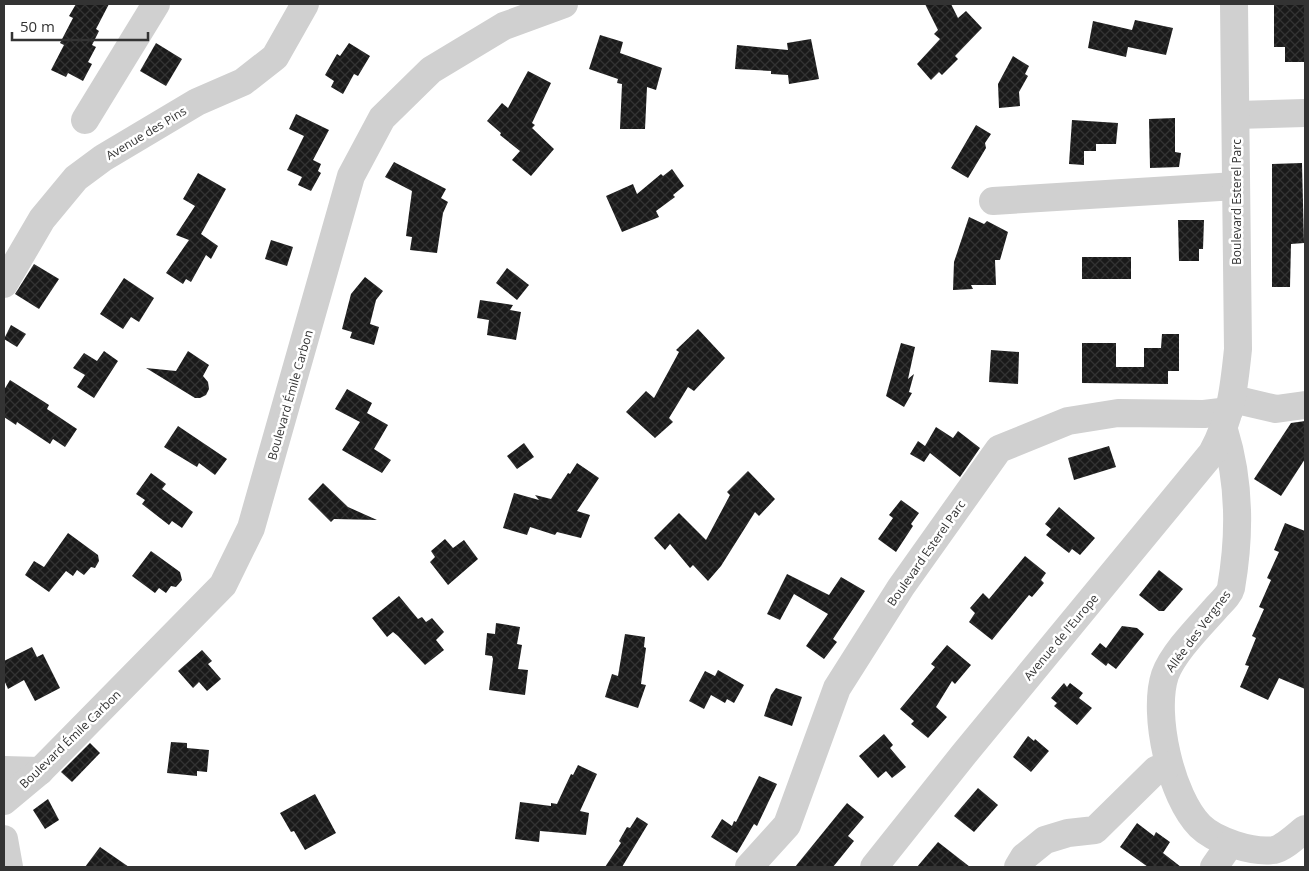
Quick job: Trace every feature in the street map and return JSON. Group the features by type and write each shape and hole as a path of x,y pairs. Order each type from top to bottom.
{"street":[{"path":"85,120 156,4"},
{"name":"Avenue des Pins","path":"4,284 42,219 76,178 103,158 197,102 243,82 275,57 305,4"},
{"name":"Boulevard Émile Carbon","path":"4,801 40,770 223,585 251,528 351,176 382,118 431,70 504,26 564,4"},
{"name":"Boulevard Esterel Parc","path":"749,867 787,825 837,688 900,587 999,449 1068,421 1118,412 1229,414 1238,349 1234,4"},
{"path":"1236,115 1305,113"},
{"path":"993,201 1236,186"},
{"path":"1229,414 1305,405"},
{"name":"Allée des Vergnes","path":"1229,414 1231,454 1237,487 1235,561 1232,584 1230,591 1184,645 1165,674 1161,698 1163,742 1168,765 1184,802 1200,826 1234,855 1243,849 1275,850 1305,829"},
{"name":"Avenue de l'Europe","path":"874,867 964,754 1212,453 1229,414"},
{"path":"1018,867 1024,856 1045,840 1068,833 1095,830 1156,770 1168,765"},
{"path":"4,770 40,770"},
{"path":"4,839 9,867"},
{"path":"1214,867 1234,855"}],"building":[{"path":"76,4 109,4 96,29 99,31 92,45 96,47 88,62 92,64 83,81 68,73 66,77 51,70 64,45 60,43 73,18 69,16"},
{"path":"925,4 951,4 958,18 966,11 982,28 955,56 958,59 942,75 939,72 931,80 917,64 940,39 934,34 938,30"},
{"path":"1274,4 1304,4 1305,62 1285,62 1285,47 1274,47"},
{"path":"1135,20 1173,28 1166,55 1128,47 1126,57 1088,48 1093,21 1132,30"},
{"path":"600,35 623,42 620,53 662,68 656,90 647,87 645,129 620,129 622,84 617,83 618,79 589,69"},
{"path":"811,39 819,79 789,84 788,75 771,74 771,71 735,69 737,45 788,50 787,43"},
{"path":"156,43 182,59 166,86 140,71"},
{"path":"349,43 370,56 358,76 354,74 343,94 331,87 334,81 325,75 337,54 340,56"},
{"path":"1013,56 1029,66 1025,74 1028,76 1019,92 1020,106 999,108 998,84"},
{"path":"528,71 551,83 532,123 535,125 532,128 554,149 531,176 512,160 520,151 500,135 501,133 487,121 502,103 508,108"},
{"path":"296,114 329,130 313,160 321,164 318,171 321,173 311,191 298,185 302,177 287,170 304,136 289,129"},
{"path":"1175,118 1175,152 1181,153 1179,167 1150,168 1149,119"},
{"path":"1072,120 1118,123 1116,144 1096,144 1096,151 1084,151 1084,165 1069,164"},
{"path":"976,125 991,134 985,143 986,148 968,178 951,168"},
{"path":"394,162 446,189 441,198 448,202 443,213 437,253 410,250 412,237 406,236 412,191 385,177"},
{"path":"1302,163 1304,243 1291,244 1290,287 1272,287 1272,164"},
{"path":"672,169 684,186 673,195 675,197 656,211 659,217 622,232 606,196 633,184 637,194 661,174 663,176"},
{"path":"198,173 226,189 201,234 218,246 211,259 206,255 191,282 186,279 183,284 166,273 189,240 176,235 195,206 183,199"},
{"path":"969,217 984,224 987,221 1008,232 1000,260 995,260 996,285 971,285 973,289 953,290 954,262"},
{"path":"1178,220 1204,220 1203,249 1199,249 1199,261 1179,261"},
{"path":"271,240 293,247 287,266 265,259"},
{"path":"1082,257 1131,257 1131,279 1082,279"},
{"path":"34,264 59,279 39,309 15,294"},
{"path":"507,268 529,285 517,300 496,283"},
{"path":"365,277 383,291 376,300 370,324 379,327 374,345 350,338 352,332 342,329 351,294"},
{"path":"124,278 154,298 139,322 131,317 123,329 100,314"},
{"path":"480,300 513,305 510,310 521,312 516,340 487,335 489,320 477,318"},
{"path":"11,325 26,334 17,347 4,339"},
{"path":"698,329 725,358 694,391 688,387 669,418 673,422 655,438 626,412 646,391 654,398 679,352 676,350"},
{"path":"1162,334 1179,334 1179,371 1168,371 1168,384 1082,383 1082,343 1116,343 1116,367 1144,367 1144,348 1161,348"},
{"path":"901,343 915,347 908,379 914,374 909,392 912,393 904,407 886,396"},
{"path":"991,350 1019,352 1018,384 989,382"},
{"path":"104,351 118,361 94,398 77,387 85,375 73,368 84,353 97,361"},
{"path":"188,351 209,365 203,376 208,382 209,389 206,395 200,398 195,398 146,368 176,371"},
{"path":"10,380 49,405 47,409 77,429 65,447 53,439 50,444 17,422 16,425 4,417 4,390"},
{"path":"347,389 372,403 367,413 388,425 374,449 391,460 382,473 342,450 360,422 335,409"},
{"path":"1305,421 1305,459 1281,496 1254,479 1291,423"},
{"path":"178,426 227,459 215,475 199,463 197,467 164,447"},
{"path":"936,427 953,438 958,431 980,448 960,477 930,453 924,462 910,454 918,441 925,446"},
{"path":"524,443 534,457 517,469 507,456"},
{"path":"1109,446 1116,467 1074,480 1068,458"},
{"path":"577,463 599,478 577,511 590,515 581,538 557,532 555,535 530,527 527,535 503,528 514,493 539,500 535,495 551,499"},
{"path":"748,471 775,499 759,516 755,512 721,566 708,581 693,565 690,568 670,544 665,550 654,538 679,513 706,540 730,495 727,492"},
{"path":"151,473 166,484 162,489 193,512 182,528 172,521 169,525 142,504 145,500 136,494"},
{"path":"323,483 348,507 377,520 334,519 331,522 308,499"},
{"path":"901,500 919,513 896,552 878,539 893,518 889,515"},
{"path":"1059,507 1095,538 1080,555 1072,549 1069,553 1046,535 1051,529 1045,524"},
{"path":"1285,523 1305,531 1305,689 1279,678 1268,700 1240,687 1249,666 1245,665 1256,638 1252,636 1264,609 1259,607 1271,580 1267,578 1279,552 1274,550"},
{"path":"68,533 98,555 99,561 95,568 91,567 84,575 77,570 73,576 66,571 49,592 25,575 34,561 44,567"},
{"path":"445,539 453,548 464,540 478,559 448,585 430,562 435,557 431,551"},
{"path":"151,551 180,572 182,580 176,587 171,586 166,593 159,588 155,593 132,576"},
{"path":"1025,556 1046,573 1041,580 1044,583 1032,597 1029,595 992,640 969,622 975,613 970,608 983,593 989,599"},
{"path":"1159,570 1183,589 1164,611 1159,611 1139,595"},
{"path":"787,574 829,595 841,577 865,591 833,639 837,642 824,659 806,646 828,614 794,594 780,620 767,614"},
{"path":"399,596 418,619 422,617 426,622 432,618 444,632 436,640 444,650 425,665 393,632 387,637 372,618"},
{"path":"496,623 520,627 517,644 522,645 518,669 528,670 525,695 489,690 493,659 492,656 485,655 487,633 495,634"},
{"path":"1122,626 1137,628 1144,634 1116,669 1108,663 1106,666 1091,654 1100,643 1106,648"},
{"path":"625,634 645,637 644,647 646,648 641,684 646,685 638,708 605,697 612,674 618,676"},
{"path":"947,645 971,665 955,684 952,681 936,707 947,717 928,738 911,724 914,721 900,709 935,667 931,664"},
{"path":"32,647 37,657 43,654 60,688 35,701 24,680 8,689 4,680 4,661"},
{"path":"202,650 212,661 208,664 221,679 207,691 199,682 193,688 178,671"},
{"path":"718,670 744,685 734,703 727,699 725,703 711,695 704,709 689,701 705,671 715,676"},
{"path":"1064,683 1067,687 1070,683 1083,693 1079,698 1092,708 1077,725 1054,706 1057,703 1051,698"},
{"path":"776,688 802,697 792,726 764,716 771,695"},
{"path":"884,734 893,745 890,748 906,767 892,778 886,771 878,778 859,756"},
{"path":"1028,736 1034,741 1035,739 1049,751 1031,772 1013,757"},
{"path":"171,742 187,743 187,748 209,750 207,772 197,771 197,776 167,773"},
{"path":"90,743 100,753 72,782 61,772"},
{"path":"578,765 597,774 580,811 589,813 586,835 540,831 539,842 515,839 520,802 551,806 551,803 557,804 571,774 573,775"},
{"path":"759,776 777,784 757,826 754,824 737,853 711,837 722,819 732,826 734,821 736,822"},
{"path":"978,788 998,805 974,832 954,816"},
{"path":"315,794 336,833 305,850 294,831 291,832 280,813"},
{"path":"48,799 59,820 45,829 33,810"},
{"path":"847,803 864,817 848,836 854,841 833,867 795,867"},
{"path":"637,817 648,824 622,867 605,867 621,843 619,841 627,827 630,828"},
{"path":"1137,823 1154,836 1156,832 1170,842 1163,853 1181,867 1148,867 1120,847"},
{"path":"938,842 970,867 917,867"},
{"path":"100,847 129,867 85,867"}]}
